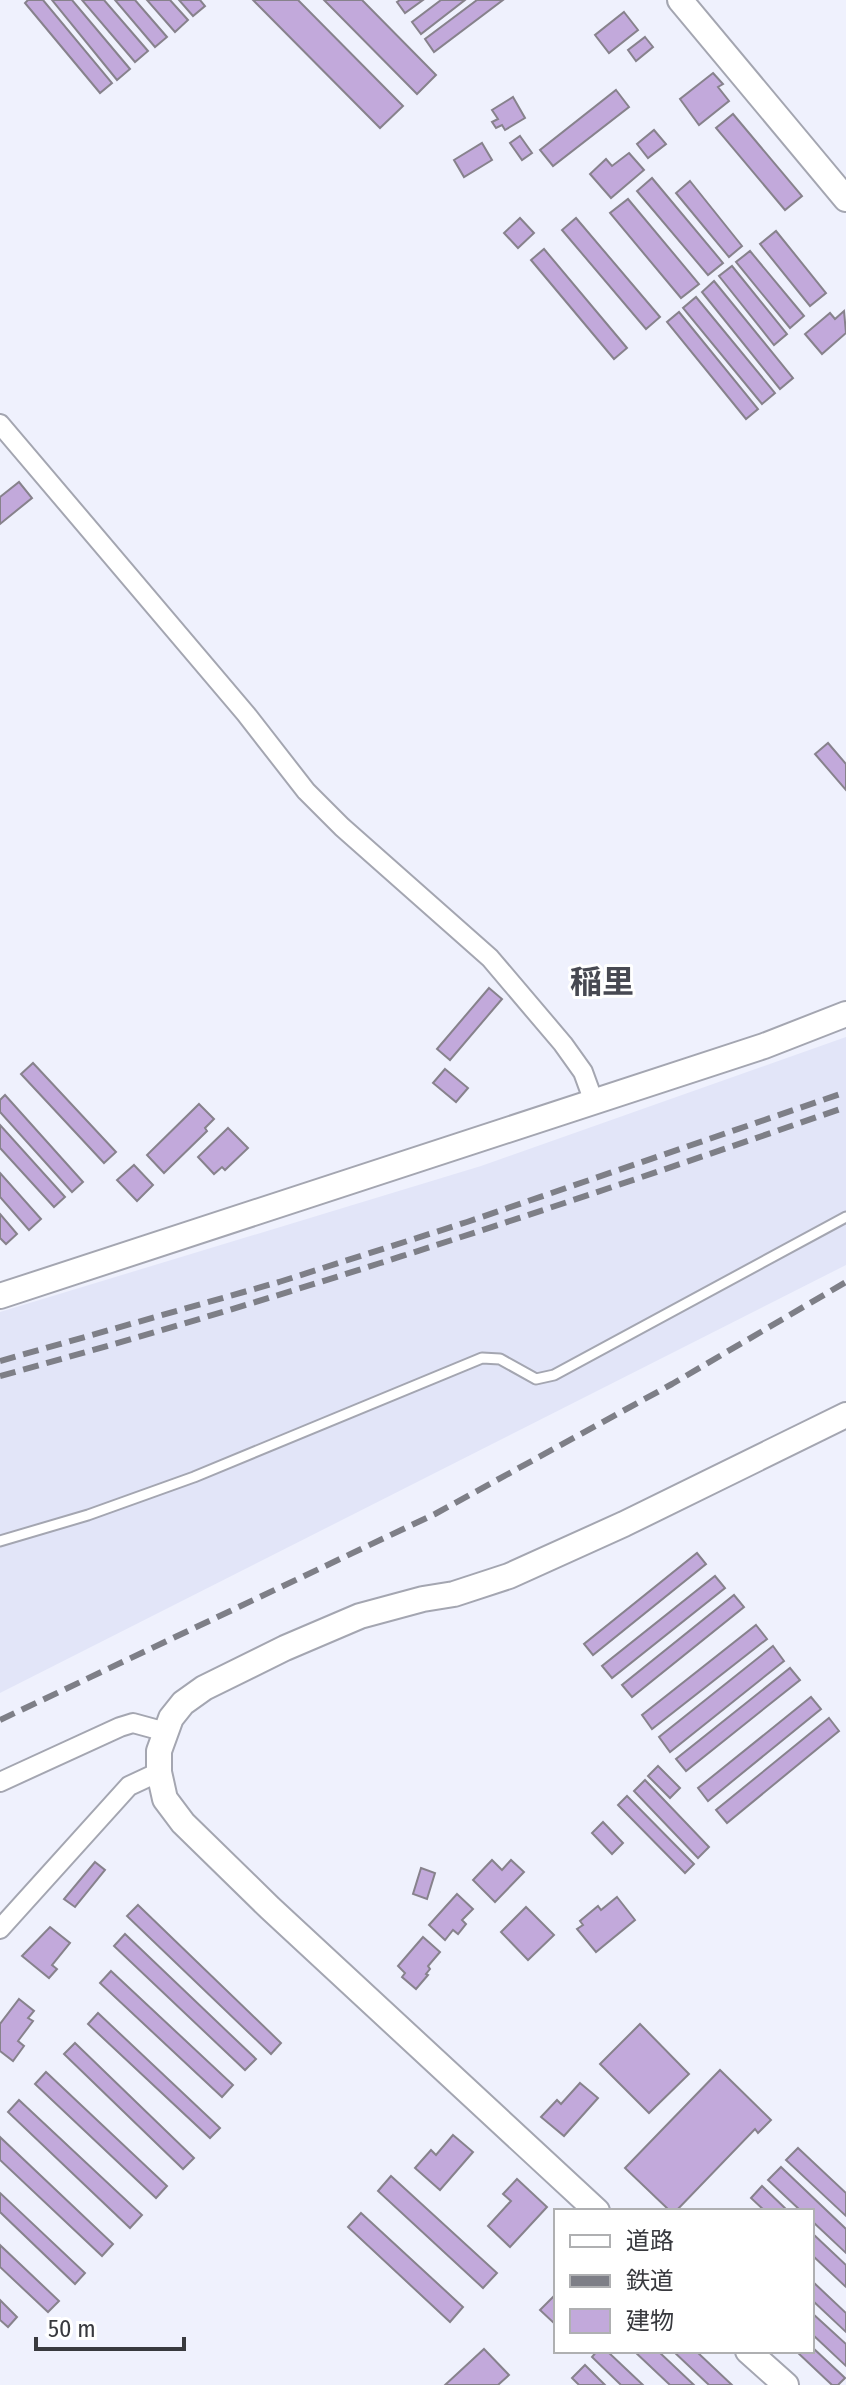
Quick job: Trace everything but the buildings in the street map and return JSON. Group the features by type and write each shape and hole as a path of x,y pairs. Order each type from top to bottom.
{"street":[{"path":"680,0 846,199"},
{"path":"0,424 246,714 306,791 342,827 490,958 563,1044 583,1072 594,1102"},
{"path":"0,1296 809,1031 846,1014"},
{"path":"595,2209 183,1823 165,1799 159,1772 159,1751 171,1718 183,1703 204,1688 285,1648 360,1616 454,1594 509,1576 624,1524 846,1415"},
{"path":"0,1782 133,1723 166,1732"},
{"path":"0,1929 129,1786 159,1772"},
{"path":"750,2353 786,2385"}],"lane":[{"path":"0,1541 88,1515 194,1477 482,1358 500,1359 536,1379 554,1375 846,1217"}],"shaded area":[{"path":"846,1037 846,1265 0,1693 0,1312 481,1166"}],"railway":[{"path":"0,1361 279,1282 467,1222 846,1092"},
{"path":"0,1376 213,1315 425,1249 846,1107"},
{"path":"0,1720 435,1514 672,1384 846,1282"}],"district":[{"name":"稲里","path":"602,982"}]}
